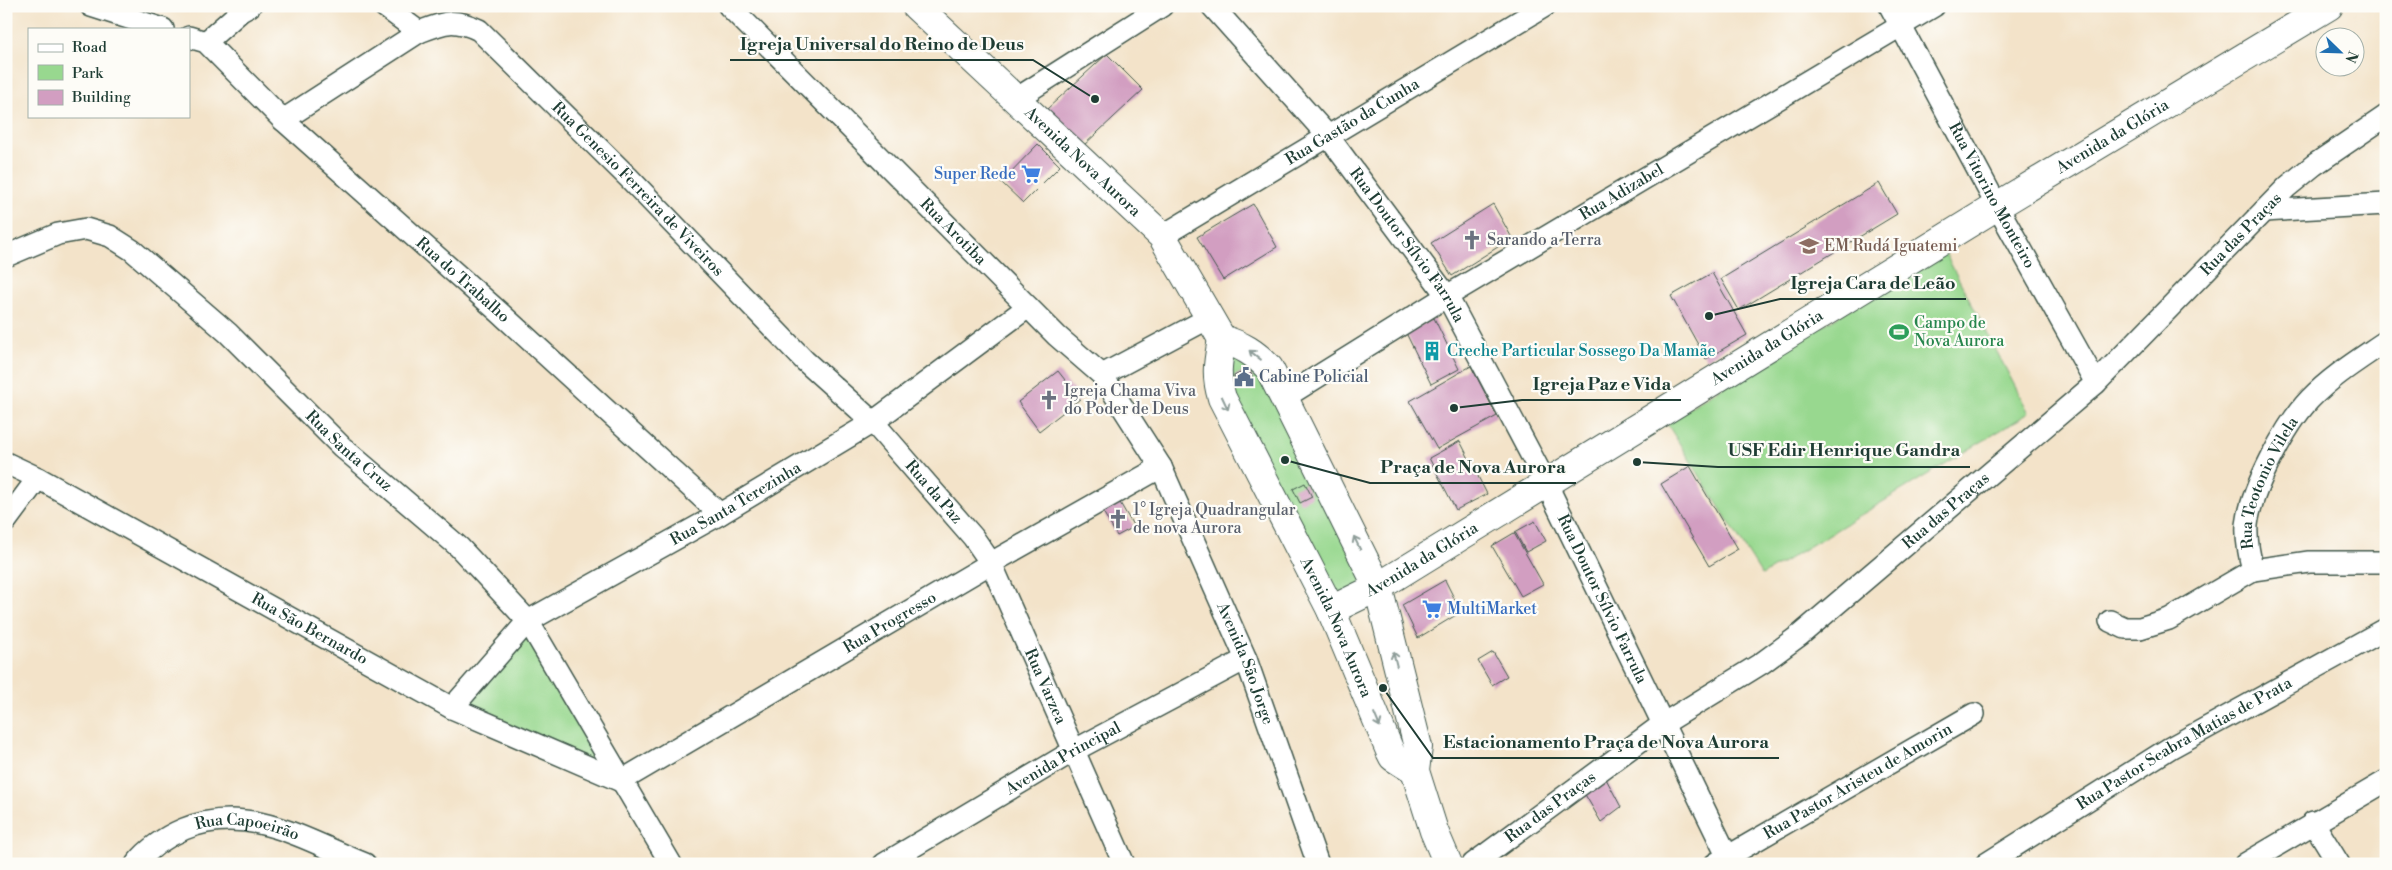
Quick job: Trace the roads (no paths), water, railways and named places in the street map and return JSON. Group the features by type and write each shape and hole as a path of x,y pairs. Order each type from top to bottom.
{"street":[{"path":"91,6 160,28"},
{"path":"384,6 419,32"},
{"name":"Rua Arotiba","path":"729,6 1057,336 1102,375 1161,467"},
{"name":"Avenida Nova Aurora","path":"916,6 1162,236 1216,329 1216,370 1222,398 1331,610 1390,751 1394,757 1415,771"},
{"path":"1016,100 1162,6"},
{"name":"Rua Doutor Sílvio Farrula","path":"1212,6 1328,136 1446,296 1546,483 1663,724 1724,862"},
{"name":"Rua Gastão da Cunha","path":"1162,236 1545,6"},
{"name":"Rua Vitorino Monteiro","path":"1890,6 1996,206 2096,383"},
{"name":"Rua Adizabel","path":"1285,397 1446,296 1934,6"},
{"name":"Avenida da Glória","path":"1331,610 1378,587 1996,206 2329,6"},
{"path":"197,40 244,8"},
{"name":"Rua Genesio Ferreira de Viveiros","path":"283,120 419,32 440,24 461,22 479,30 629,178 806,360 873,422"},
{"name":"Rua do Trabalho","path":"197,40 283,120 499,312 720,514"},
{"name":"Rua das Praças","path":"1473,864 1663,724 1762,663 1800,635 2096,383 2287,187 2314,165 2386,116"},
{"path":"2264,211 2386,204"},
{"name":"Rua Santa Cruz","path":"6,256 58,234 86,229 110,236 132,250 228,333 342,446 459,547 528,621 671,864"},
{"name":"Rua Santa Terezinha","path":"452,708 528,621 720,514 873,422 1028,307"},
{"path":"1102,375 1216,329 1257,355 1269,368 1378,587 1418,747 1415,771 1434,831 1448,864"},
{"name":"Rua Teotonio Vilela","path":"2110,621 2125,628 2140,628 2169,619 2253,570 2247,547 2247,524 2262,478 2280,441 2310,399 2348,367 2386,341"},
{"name":"Rua da Paz","path":"873,422 973,537 991,563"},
{"name":"Rua São Bernardo","path":"6,463 38,478 452,708 621,781"},
{"name":"Rua Progresso","path":"621,781 991,563 1161,467"},
{"name":"Avenida São Jorge","path":"1161,467 1246,659 1318,864"},
{"path":"6,521 38,478"},
{"path":"2253,570 2309,562 2386,562"},
{"name":"Rua Varzea","path":"991,563 1076,750 1124,864"},
{"name":"Rua Pastor Seabra Matias de Prata","path":"1986,864 2170,748 2386,630"},
{"name":"Avenida Principal","path":"884,864 917,855 1076,750 1246,659"},
{"name":"Rua Pastor Aristeu de Amorin","path":"1724,862 1974,714"},
{"path":"2245,864 2313,822 2386,781"},
{"name":"Rua Capoeirão","path":"136,864 145,853 168,836 202,821 235,819 268,824 297,834 365,864"},
{"path":"2313,822 2339,864"}],"place":[{"name":"Igreja Universal do Reino de Deus","path":"1095,99"},
{"name":"Super Rede","path":"1031,174"},
{"name":"Sarando a Terra","path":"1472,240"},
{"name":"EM Rudá Iguatemi","path":"1809,246"},
{"name":"Igreja Cara de Leão","path":"1709,316"},
{"name":"Campo de Nova Aurora","path":"1899,332"},
{"name":"Creche Particular Sossego Da Mamãe","path":"1432,351"},
{"name":"Cabine Policial","path":"1244,377"},
{"name":"Igreja Chama Viva do Poder de Deus","path":"1049,400"},
{"name":"Igreja Paz e Vida","path":"1454,408"},
{"name":"Praça de Nova Aurora","path":"1285,460"},
{"name":"USF Edir Henrique Gandra","path":"1637,462"},
{"name":"1° Igreja Quadrangular de nova Aurora","path":"1118,519"},
{"name":"MultiMarket","path":"1432,609"},
{"name":"Estacionamento Praça de Nova Aurora","path":"1383,688"}]}
